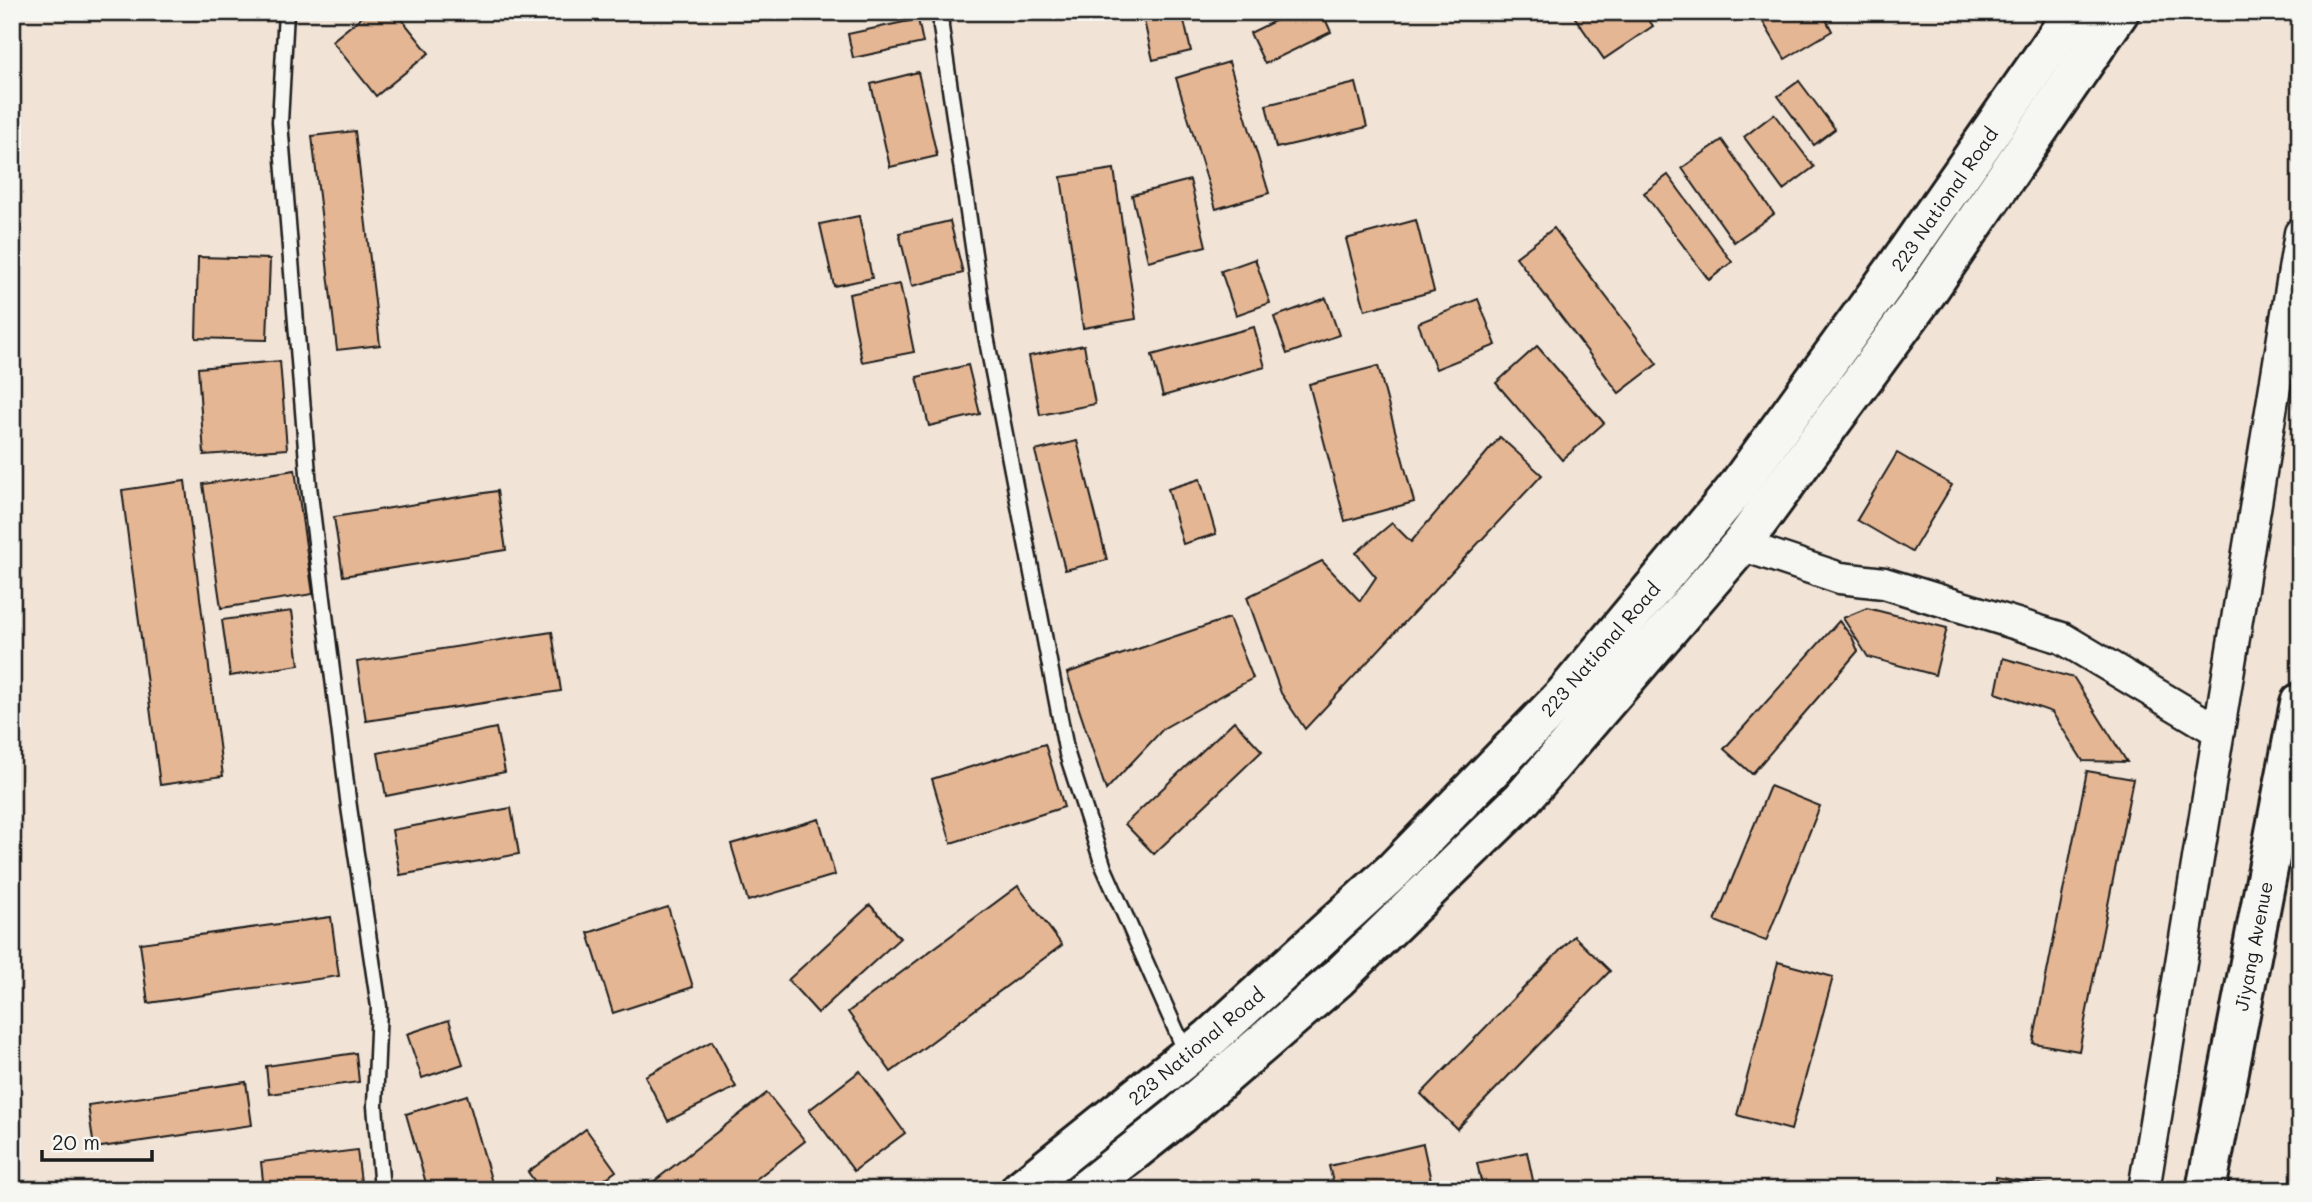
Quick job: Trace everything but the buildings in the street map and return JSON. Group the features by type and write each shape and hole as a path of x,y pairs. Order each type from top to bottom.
{"highway":[{"name":"223 National Road","path":"1020,1190 1188,1056 1393,871 1565,694 1735,490 1893,272 2074,12"},
{"name":"223 National Road","path":"1085,1190 1178,1116 1338,978 1522,798 1741,545 1927,292 2119,12"},
{"name":"Jiyang Avenue","path":"2206,1190 2300,703"}],"street":[{"path":"2144,1190 2300,233"},
{"path":"1741,545 1840,578 1884,583 2062,638 2218,731"}],"lane":[{"path":"286,12 280,122 306,445 349,807 379,1007 375,1106 382,1190"},
{"path":"941,12 986,336 1067,754 1104,868 1188,1056"}]}
